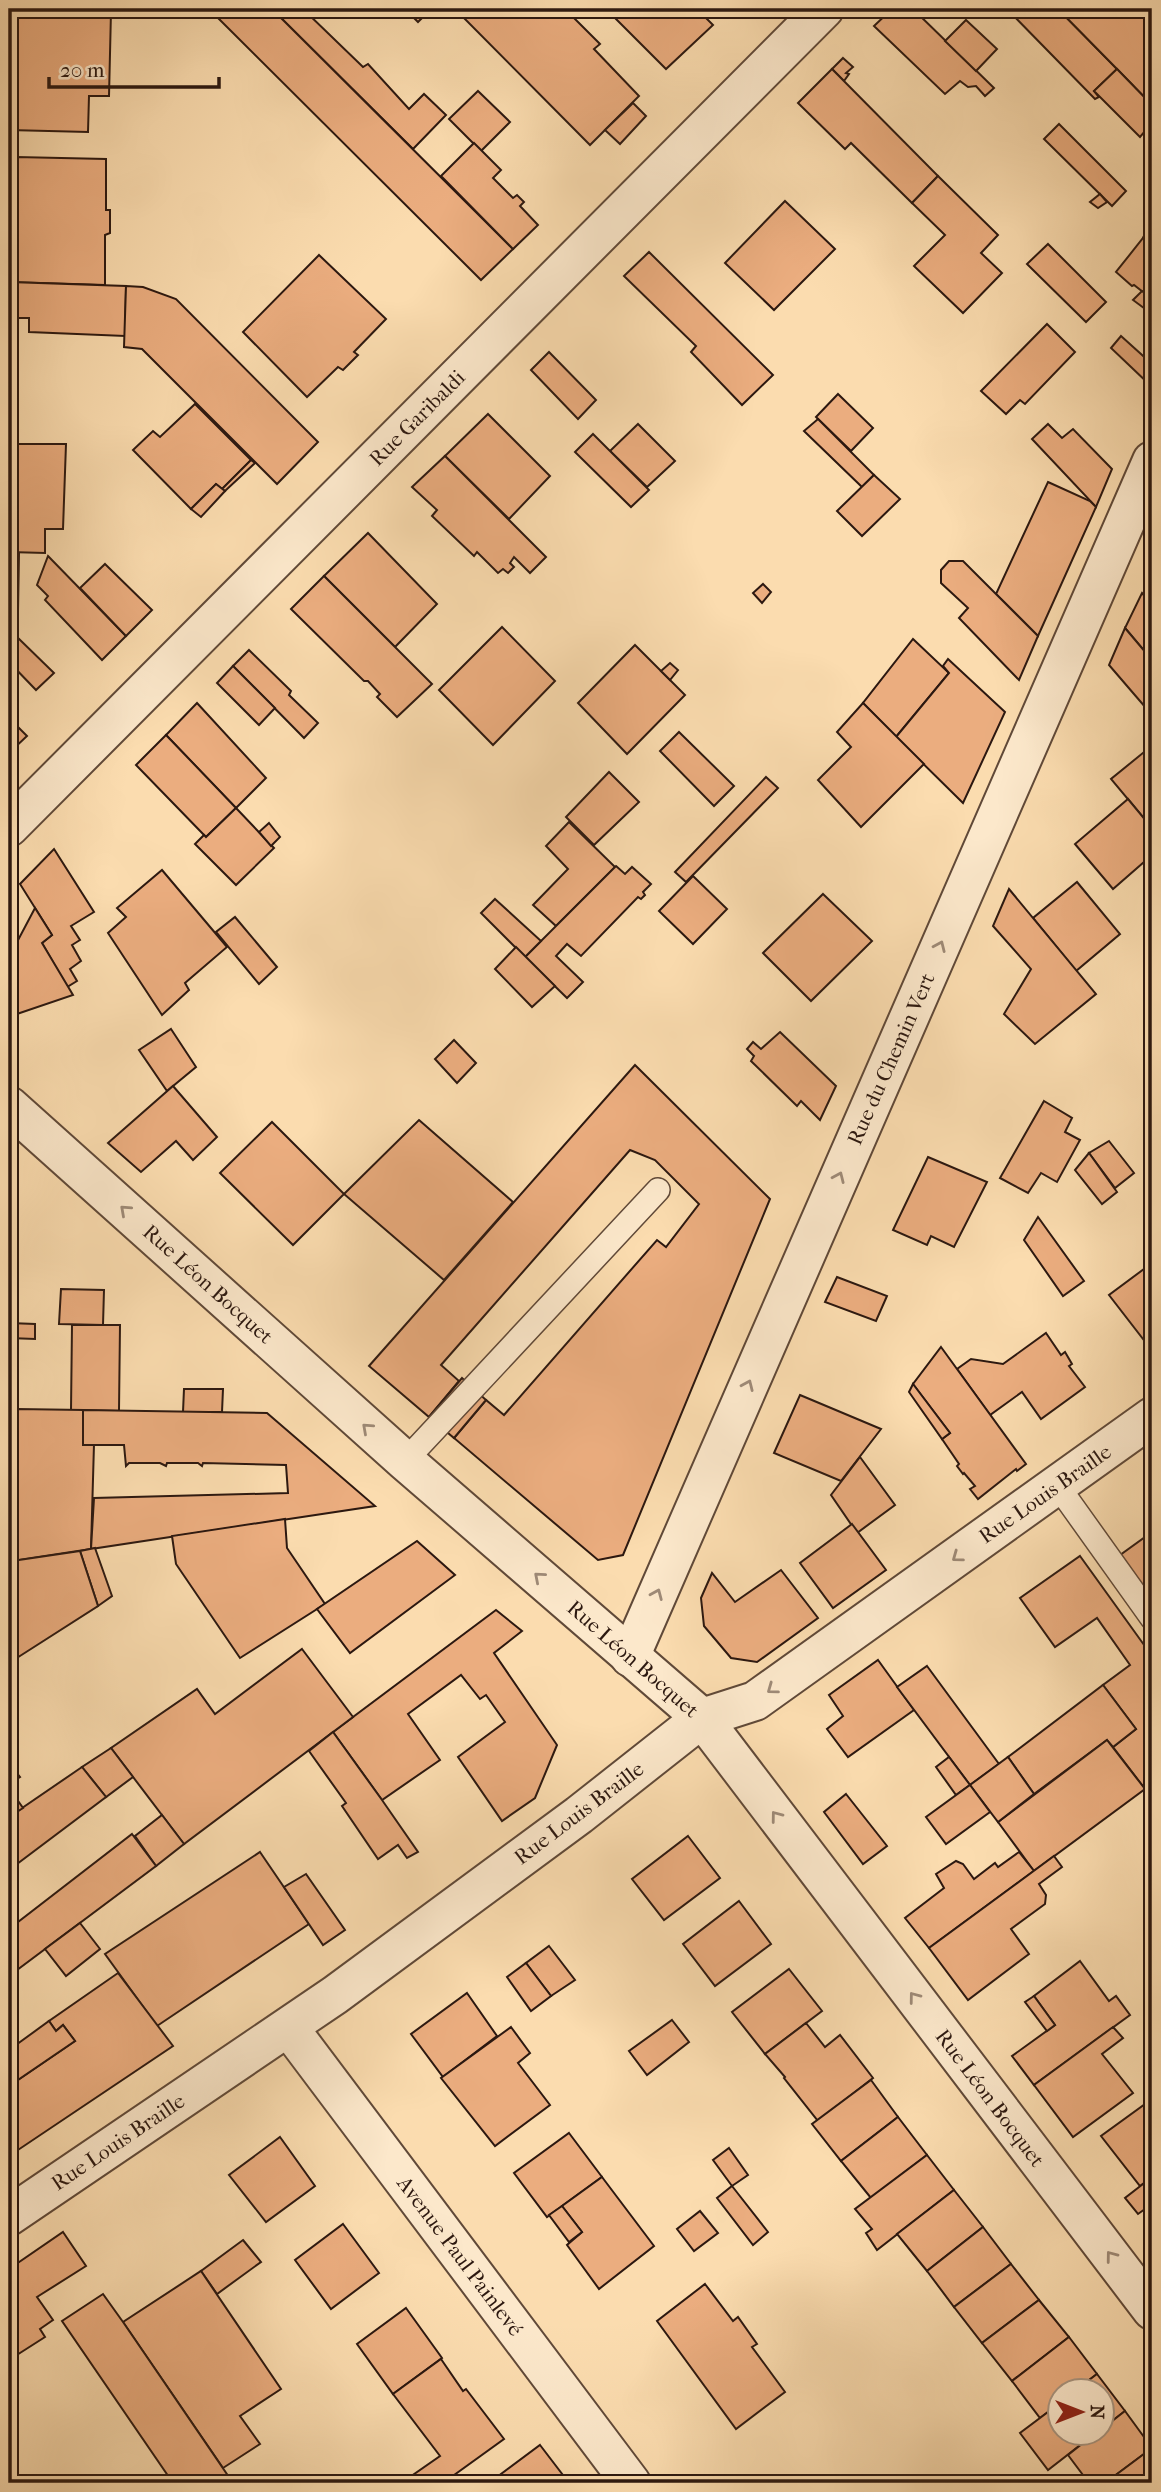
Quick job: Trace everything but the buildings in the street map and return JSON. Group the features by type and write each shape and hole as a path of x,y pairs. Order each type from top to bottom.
{"street":[{"name":"Rue Garibaldi","path":"9,827 824,9"},
{"name":"Rue du Chemin Vert","path":"630,1657 1152,461"},
{"name":"Rue Léon Bocquet","path":"9,1106 405,1461 702,1718 1152,2310"},
{"name":"Rue Louis Braille","path":"9,2216 289,2028 579,1815 702,1718 755,1701 1152,1418"},
{"name":"Avenue Paul Painlevé","path":"289,2028 631,2483"}],"lane":[{"path":"405,1461 658,1190"},
{"path":"1057,1485 1152,1618"}]}
